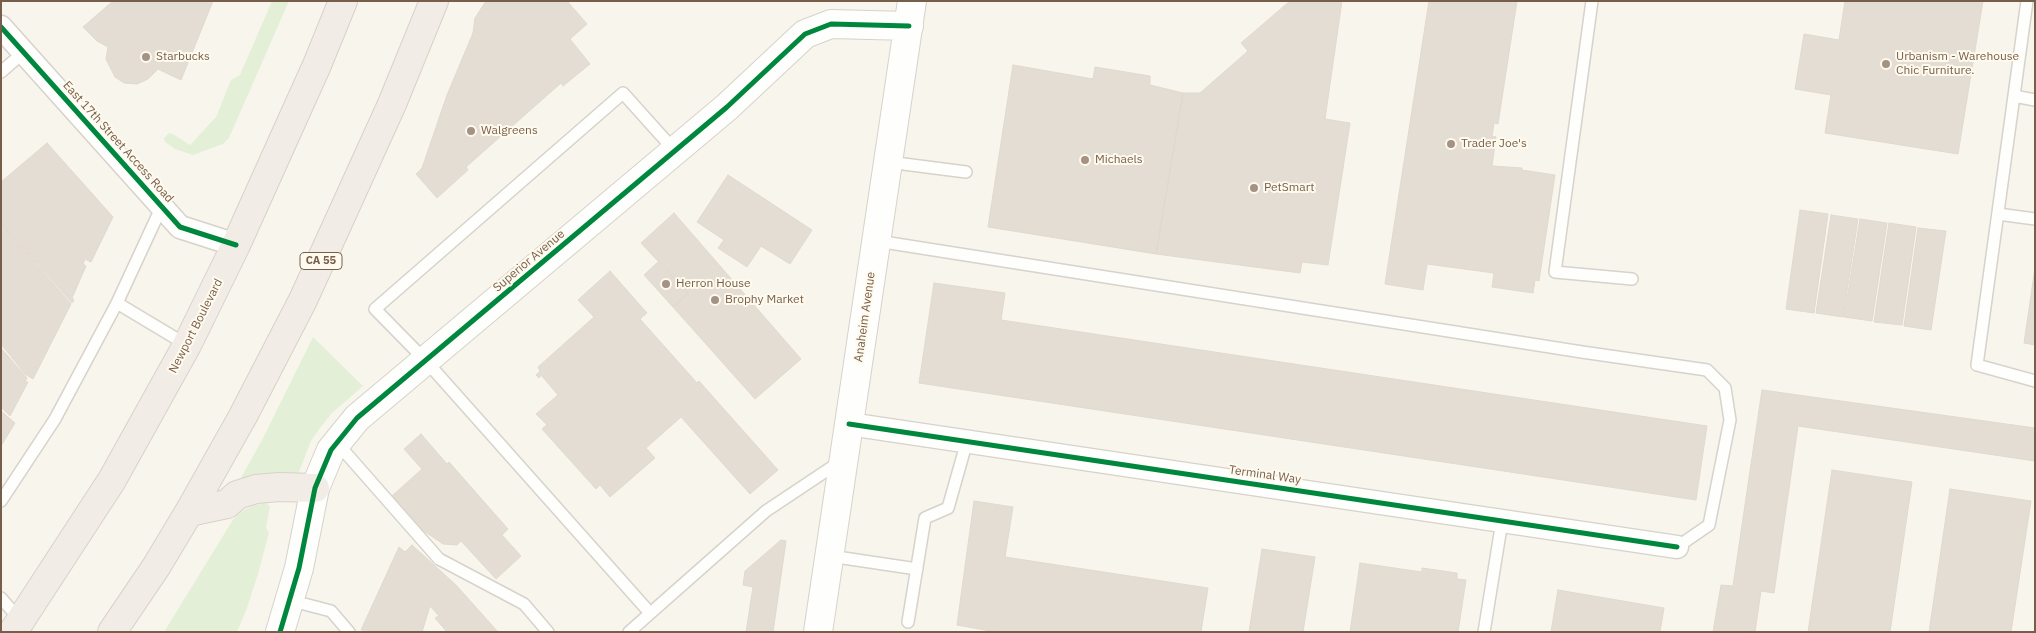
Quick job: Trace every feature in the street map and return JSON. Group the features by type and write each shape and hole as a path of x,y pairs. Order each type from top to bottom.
{"highway":[{"name":"Newport Boulevard","path":"17,626 112,480 187,345 236,245 317,65 343,1"},
{"name":"CA 55","path":"112,632 156,567 189,512 243,416 303,300 365,165 434,1"},
{"path":"189,512 227,504 237,495 256,489 278,487 314,488"}],"street":[{"name":"Superior Avenue","path":"280,632 299,568 314,488 331,450 357,418 727,108 805,34 832,24 910,14"},
{"name":"Anaheim Avenue","path":"818,632 910,14"},
{"name":"East 17th Street Access Road","path":"1,27 180,227 236,245"},
{"name":"Terminal Way","path":"849,424 1677,547"}],"lane":[{"path":"1592,1 1555,272 1632,279"},
{"path":"2027,1 1977,365 2035,381"},
{"path":"1,72 24,52"},
{"path":"650,613 426,361 375,309 623,93 675,151"},
{"path":"2014,96 2035,100"},
{"path":"888,162 966,172"},
{"path":"1,501 55,419 117,302 162,206"},
{"path":"1998,214 2035,220"},
{"path":"876,242 1533,345 1707,370 1725,388 1730,420 1709,525 1677,547"},
{"path":"117,302 187,345"},
{"path":"908,622 926,518 948,508 966,441"},
{"path":"337,443 439,559 524,604 548,632"},
{"path":"629,632 766,511 844,459"},
{"path":"1484,632 1502,521"},
{"path":"830,556 917,569"},
{"path":"1,598 17,626"},
{"path":"289,600 331,611 349,632"}],"green space":[{"path":"272,1 289,1 229,138 223,144 193,155 175,149 165,142 164,138 169,133 190,145 216,117 231,80 240,75"},
{"path":"313,337 363,386 332,413 320,428 311,441 297,477 238,483 262,440"},
{"path":"266,503 270,507 266,528 269,533 258,574 237,632 164,632 234,518 254,505"}],"building":[{"path":"113,1 213,1 181,80 158,69 148,79 137,84 124,83 115,77 106,59 108,47 97,41 83,27"},
{"name":"Walgreens","path":"486,1 567,1 587,24 570,39 590,64 563,86 561,83 466,167 468,170 437,198 416,174 422,168 447,95 473,33 475,18"},
{"name":"PetSmart","path":"1290,1 1342,1 1325,119 1350,123 1328,265 1302,262 1300,273 1156,254 1183,93 1200,93 1248,51 1241,43"},
{"name":"Trader Joe's","path":"1429,1 1517,1 1498,124 1494,123 1492,136 1496,137 1492,166 1522,168 1522,170 1555,175 1539,281 1535,280 1533,293 1492,287 1494,273 1427,264 1423,290 1385,284"},
{"name":"Urbanism - Warehouse Chic Furniture.","path":"1845,1 1983,1 1958,154 1825,133 1831,95 1795,89 1804,34 1839,40"},
{"name":"Michaels","path":"1013,65 1093,79 1095,67 1150,76 1150,85 1183,93 1156,254 988,227"},
{"path":"47,143 113,217 91,262 85,259 83,264 86,266 72,298 74,300 72,303 1,222 1,182"},
{"path":"728,175 812,230 790,264 761,246 747,267 718,248 724,240 697,222"},
{"path":"1800,210 1828,214 1814,313 1786,309"},
{"name":"Brophy Market","path":"674,213 801,359 755,399 673,307 688,293 641,243"},
{"path":"1831,215 1858,219 1843,317 1816,313"},
{"path":"1860,219 1887,223 1872,321 1844,317"},
{"path":"1,223 71,304 33,379 25,374 1,344"},
{"path":"1889,223 1916,227 1902,325 1874,322"},
{"path":"1918,228 1946,231 1931,330 1904,326"},
{"name":"Herron House","path":"659,261 688,293 673,307 644,275"},
{"path":"2035,268 2035,345 2024,343"},
{"path":"610,271 647,313 640,319 697,383 699,381 778,470 750,494 681,417 646,448 655,458 610,497 600,485 596,489 542,429 547,425 536,414 558,395 541,375 539,378 536,375 540,371 538,367 594,317 578,300"},
{"path":"934,283 1005,293 1001,320 1707,426 1696,500 919,383"},
{"path":"1,348 27,378 25,382 28,382 10,416 1,407"},
{"path":"1762,390 2035,428 2035,461 1798,426 1774,593 1761,591 1755,632 1713,632 1721,585 1733,586"},
{"path":"1,411 15,423 1,446"},
{"path":"421,434 447,464 449,462 508,529 502,535 521,556 496,579 461,541 457,545 443,544 418,527 392,496 422,469 404,449"},
{"path":"1832,470 1912,482 1890,632 1808,632"},
{"path":"1950,489 2031,501 2011,632 1929,632"},
{"path":"974,501 1013,507 1005,557 1208,588 1201,632 996,632 957,625"},
{"path":"781,540 786,541 773,632 746,632 753,587 743,585 745,571"},
{"path":"412,545 456,585 498,632 447,632 435,618 439,616 430,606 422,632 361,630 399,547 405,552"},
{"path":"1262,549 1315,557 1303,632 1249,632"},
{"path":"1360,563 1422,572 1422,568 1457,573 1457,579 1466,580 1458,632 1350,632"},
{"path":"1558,590 1664,608 1660,632 1551,632"}],"cycle path":[{"path":"280,632 299,568 315,488 331,450 357,418 727,107 805,34 831,24 909,26"},
{"path":"1,27 180,227 236,245"},
{"path":"849,424 1677,547"}],"place":[{"name":"Starbucks","path":"146,57"},
{"name":"Urbanism - Warehouse Chic Furniture.","path":"1886,64"},
{"name":"Walgreens","path":"471,131"},
{"name":"Trader Joe's","path":"1451,144"},
{"name":"Michaels","path":"1085,160"},
{"name":"PetSmart","path":"1254,188"},
{"name":"Herron House","path":"666,284"},
{"name":"Brophy Market","path":"715,300"}]}
